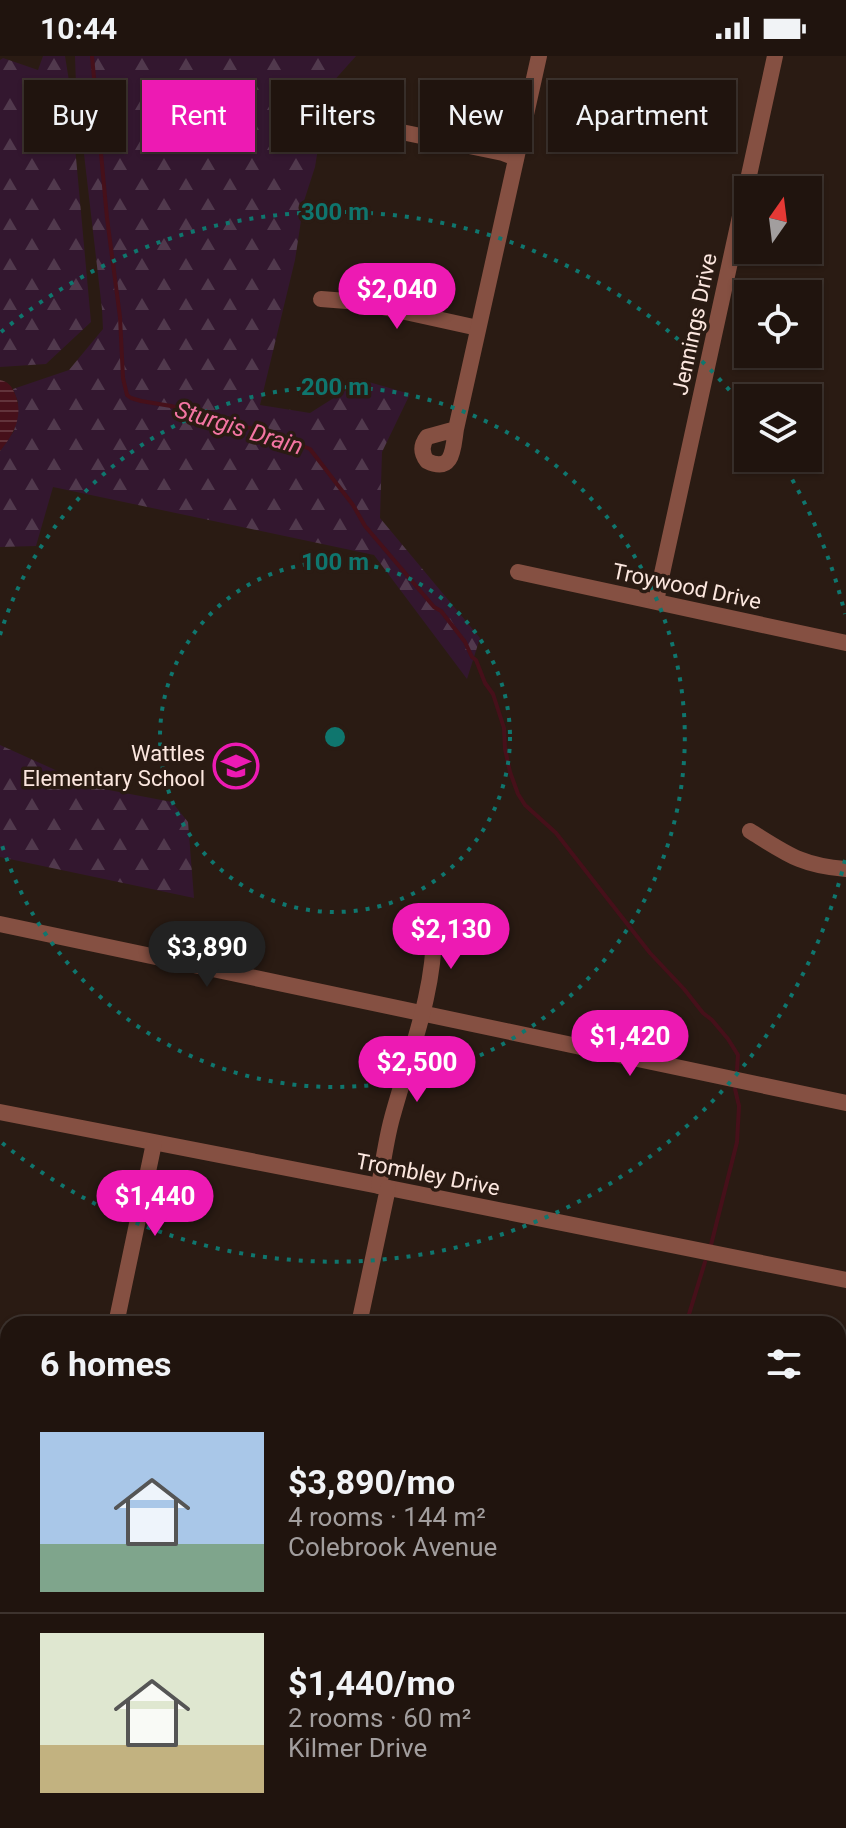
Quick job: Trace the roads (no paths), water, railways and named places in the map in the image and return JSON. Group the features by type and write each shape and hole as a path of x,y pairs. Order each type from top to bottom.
{"street":[{"path":"456,429 539,56"},
{"name":"Jennings Drive","path":"656,601 775,56"},
{"path":"404,133 516,158"},
{"path":"321,299 360,302 478,328"},
{"name":"Troywood Drive","path":"518,572 846,643"},
{"path":"750,831 809,864 846,869"},
{"path":"0,924 846,1103"},
{"path":"360,1316 391,1121 422,1014 435,951 434,924"},
{"name":"Trombley Drive","path":"0,1112 846,1280"},
{"path":"118,1316 154,1143"}],"waterway":[{"name":"Sturgis Drain","path":"92,56 127,395 227,421 310,449 353,505 365,526 434,607 441,611 476,660 493,694 504,728 510,772 525,805 556,833 650,953 728,1039 738,1055 737,1070"},
{"name":"Sturgis Drain","path":"711,1245 737,1142 739,1106 735,1089"},
{"name":"Sturgis Drain","path":"688,1316 705,1262"}],"place":[{"name":"Wattles Elementary School","path":"236,766"}]}
